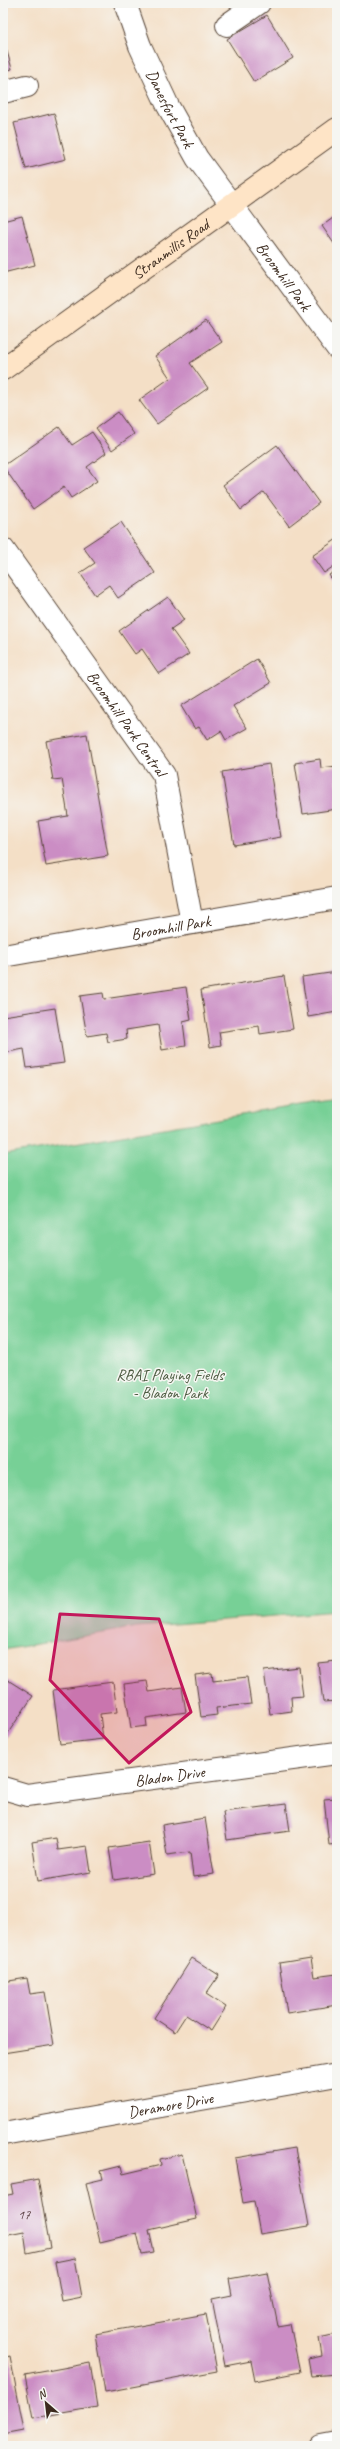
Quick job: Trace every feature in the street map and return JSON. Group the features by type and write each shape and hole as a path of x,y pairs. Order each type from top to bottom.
{"street":[{"name":"Danesfort Park","path":"125,3 140,46 168,106 197,158 231,205"},
{"path":"227,25 259,3"},
{"path":"3,92 27,86"},
{"name":"Stranmillis Road","path":"3,369 337,129"},
{"name":"Broomhill Park","path":"231,205 337,348"},
{"name":"Broomhill Park Central","path":"3,549 164,775 192,923"},
{"name":"Broomhill Park","path":"3,956 337,898"},
{"name":"Bladon Drive","path":"3,1788 27,1795 337,1753"},
{"name":"Deramore Drive","path":"3,2134 337,2075"},
{"path":"321,2446 337,2443"}],"highlighted area":[{"path":"60,1614 159,1619 191,1712 129,1763 50,1680"}],"green space":[{"name":"RBAI Playing Fields - Bladon Park","path":"337,1099 337,1611 137,1627 3,1650 3,1155"}],"building":[{"path":"267,15 293,58 254,82 227,39"},
{"path":"3,37 12,69 3,72"},
{"path":"54,113 66,159 26,169 14,123"},
{"path":"337,215 337,248 322,226"},
{"path":"22,216 35,265 3,273 3,221"},
{"path":"206,320 222,342 190,363 208,388 157,424 139,400 170,378 155,356"},
{"path":"118,412 134,434 112,450 96,428"},
{"path":"59,427 72,445 92,432 106,453 87,467 97,481 71,498 64,487 33,509 3,466"},
{"path":"277,445 319,503 289,526 264,492 241,510 223,485"},
{"path":"121,522 155,573 118,598 109,585 95,595 80,573 95,563 83,547"},
{"path":"337,539 337,564 324,573 312,556"},
{"path":"337,570 337,587 329,575"},
{"path":"168,597 184,620 171,629 189,654 159,674 142,649 135,654 119,631"},
{"path":"257,659 271,683 233,706 247,728 226,740 221,731 207,740 199,727 195,729 181,706"},
{"path":"87,734 108,856 46,866 38,821 68,816 62,779 53,780 46,741"},
{"path":"320,759 321,768 337,766 337,809 303,814 295,763"},
{"path":"269,764 281,837 234,845 222,772"},
{"path":"337,972 337,1012 308,1017 302,977"},
{"path":"284,976 293,1029 260,1034 259,1026 219,1032 221,1045 210,1047 201,990"},
{"path":"186,987 191,1020 183,1022 186,1046 162,1050 158,1025 126,1030 127,1039 108,1042 106,1033 87,1036 80,996 103,993 104,999"},
{"path":"55,1008 64,1063 27,1068 24,1049 3,1053 3,1016"},
{"path":"337,1661 337,1701 323,1702 318,1663"},
{"path":"299,1667 303,1696 291,1697 292,1711 270,1714 264,1671"},
{"path":"212,1673 213,1681 247,1677 251,1704 216,1708 217,1715 201,1717 195,1675"},
{"path":"3,1677 33,1696 6,1736 3,1734"},
{"path":"147,1681 149,1692 182,1687 186,1712 146,1718 147,1726 131,1728 124,1684"},
{"path":"113,1682 117,1712 100,1714 103,1739 60,1744 53,1690"},
{"path":"337,1798 337,1844 329,1845 324,1799"},
{"path":"286,1804 290,1831 227,1840 223,1812"},
{"path":"205,1818 214,1874 193,1877 190,1852 167,1855 162,1825"},
{"path":"56,1838 58,1850 87,1846 91,1872 38,1881 32,1842"},
{"path":"149,1842 154,1874 114,1880 109,1848"},
{"path":"192,1958 219,1975 206,1994 226,2007 211,2031 186,2015 175,2032 154,2018"},
{"path":"311,1958 314,1977 337,1974 337,2005 287,2013 279,1963"},
{"path":"27,1978 30,1994 45,1992 54,2045 3,2053 3,1982"},
{"path":"295,2148 309,2226 260,2234 254,2201 243,2203 235,2158"},
{"path":"182,2154 197,2219 149,2230 154,2252 142,2254 137,2233 100,2242 86,2183 103,2179 101,2171 121,2166 123,2174 161,2165 160,2159"},
{"path":"38,2179 50,2248 27,2253 24,2232 3,2236 3,2196 13,2194 11,2184"},
{"path":"75,2258 82,2297 62,2301 55,2262"},
{"path":"267,2272 278,2326 290,2324 300,2372 255,2381 251,2361 225,2366 212,2299 232,2295 229,2279"},
{"path":"206,2314 217,2371 105,2392 95,2334"},
{"path":"337,2334 337,2374 311,2376 308,2359 322,2356 319,2338"},
{"path":"10,2356 24,2430 3,2434 3,2358"},
{"path":"90,2363 97,2407 33,2418 25,2375"}]}
